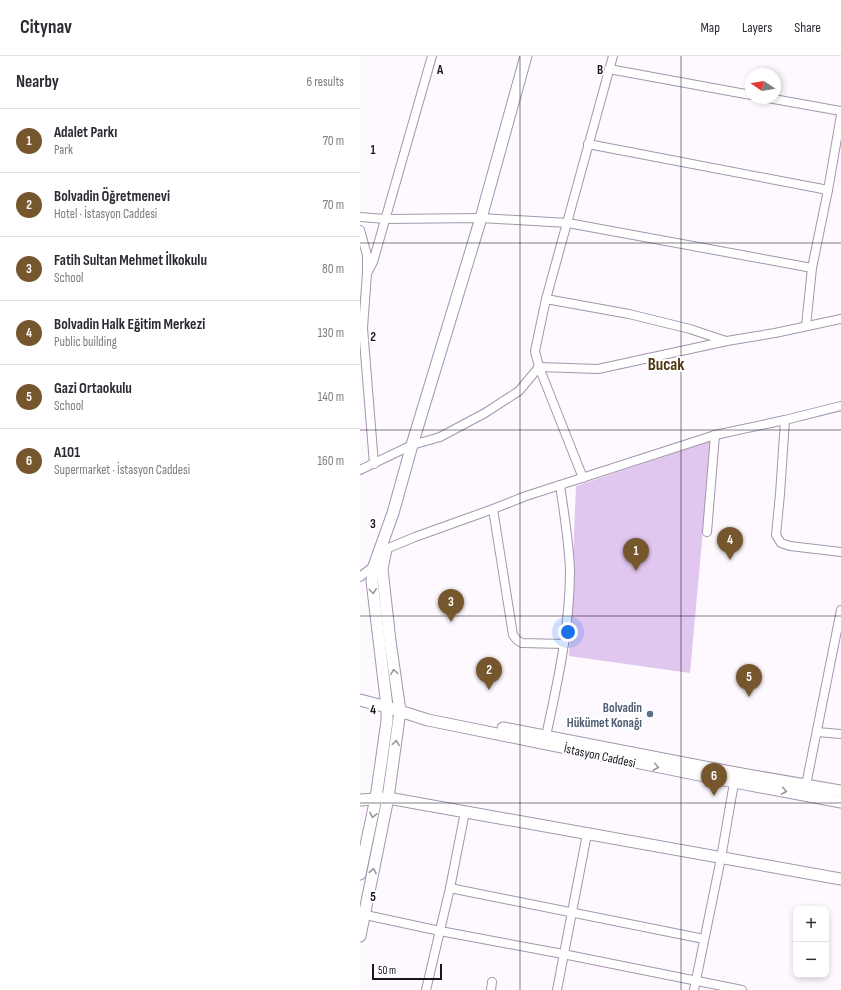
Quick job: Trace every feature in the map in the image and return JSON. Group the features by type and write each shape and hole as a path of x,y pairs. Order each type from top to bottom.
{"street":[{"path":"367,273 373,262 386,219 432,56"},
{"path":"360,874 382,798 387,721 387,707 372,582 374,566 393,513 412,445 481,218 526,56"},
{"path":"583,478 539,368 535,351 546,300 613,56"},
{"path":"609,69 745,94"},
{"path":"781,100 841,111"},
{"path":"806,326 812,268 828,190 841,114"},
{"path":"588,144 828,190"},
{"path":"360,217 386,219 481,218 568,224 812,268"},
{"path":"360,230 367,255 364,328 364,381 374,464"},
{"path":"546,300 645,318 690,329 727,341"},
{"path":"360,470 412,445 440,437 485,413 519,391 539,368 598,369 727,341 775,333 841,319"},
{"path":"360,577 374,566 386,549 415,537 493,510 526,496 715,435 841,406"},
{"path":"785,420 776,535 781,543 790,546 841,552"},
{"path":"707,532 715,435"},
{"path":"546,736 564,644 570,570 560,485"},
{"path":"493,510 514,635 522,644 564,644"},
{"path":"360,936 362,914 382,798 400,711 382,569 393,513"},
{"path":"806,785 837,645 841,610"},
{"name":"İstasyon Caddesi","path":"360,700 428,720 735,777 841,802"},
{"path":"400,711 429,714 546,736 735,777 806,785 841,791"},
{"path":"817,732 841,734"},
{"path":"694,990 721,858 735,777"},
{"path":"360,800 382,798 841,879"},
{"path":"426,990 466,812"},
{"path":"557,990 587,834"},
{"path":"450,888 704,939"},
{"path":"362,914 440,931 742,990"}],"shaded area":[{"path":"711,441 690,673 569,656 576,486"}],"place":[{"name":"Bolvadin Halk Eğitim Merkezi","path":"730,560"},
{"name":"Adalet Parkı","path":"636,571"},
{"name":"Fatih Sultan Mehmet İlkokulu","path":"451,622"},
{"name":"Bolvadin Öğretmenevi","path":"489,690"},
{"name":"Gazi Ortaokulu","path":"749,697"},
{"name":"Bolvadin Hükümet Konağı","path":"650,714"},
{"name":"A101","path":"714,796"}],"district":[{"name":"Bucak","path":"666,364"}]}
